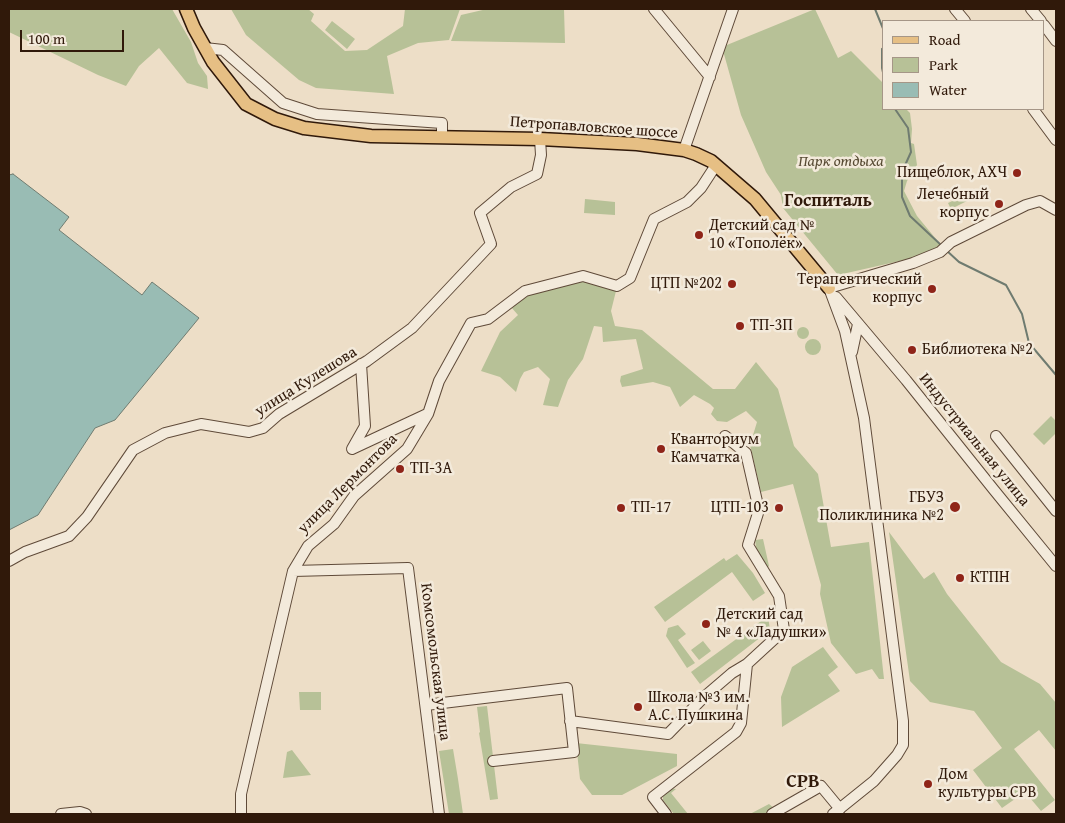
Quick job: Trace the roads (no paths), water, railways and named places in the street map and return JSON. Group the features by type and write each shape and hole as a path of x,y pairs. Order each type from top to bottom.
{"main road":[{"name":"Петропавловское шоссе","path":"186,9 213,62 246,104 275,120 304,128 371,136 540,139 637,144 684,150 712,161 754,199 829,288"}],"street":[{"path":"654,9 710,77"},
{"path":"684,150 733,9"},
{"path":"955,9 964,20"},
{"path":"1031,9 1040,20"},
{"path":"1045,26 1056,41"},
{"path":"205,48 223,50 283,103 317,114 442,122 442,138"},
{"path":"1034,110 1056,140"},
{"name":"улица Кулешова","path":"9,561 25,552 69,536 87,517 134,450 165,433 201,424 249,432 263,428 279,414 360,364 412,328 490,244 480,213 511,187 537,174 540,139"},
{"name":"улица Лермонтова","path":"241,814 241,794 293,571 308,546 334,524 354,496 407,449 428,414 439,381 471,324 488,319 526,290 583,276 617,286 630,278 654,219 686,202 701,188 716,165"},
{"path":"829,288 913,263 1026,205 1040,201 1056,210"},
{"name":"Индустриальная улица","path":"829,288 1056,566"},
{"name":"Петропавловское шоссе","path":"829,288 845,331 864,418 903,721 903,745 897,756 874,781 837,812"},
{"path":"845,331 848,321 855,320 852,361"},
{"path":"853,349 860,341 872,339"},
{"path":"360,364 365,426 352,449 428,414"},
{"path":"570,721 668,734 704,697 732,673 747,664 784,630 779,596 748,544 759,510 746,453 725,436"},
{"path":"996,436 1056,511"},
{"name":"Комсомольская улица","path":"293,571 408,568 440,814"},
{"path":"666,814 653,797 736,732 741,723 747,664"},
{"path":"426,705 567,688 574,752 494,761"},
{"path":"772,814 821,786 837,812"},
{"path":"61,814 80,812 86,814"}],"water":[{"path":"13,174 69,217 59,230 142,295 152,282 199,318 115,420 95,428 38,515 9,530 9,175"}],"waterway":[{"path":"875,9 882,26"},
{"path":"882,49 882,68"},
{"path":"896,110 908,128 911,152 902,172 902,197 910,216 941,245"},
{"path":"946,250 959,262 1006,285 1022,314 1029,343 1056,375"}],"place":[{"name":"Пищеблок, АХЧ","path":"1017,173"},
{"name":"Лечебный корпус","path":"999,204"},
{"name":"Детский сад № 10 «Тополёк»","path":"699,235"},
{"name":"ЦТП №202","path":"732,284"},
{"name":"Терапевтический корпус","path":"932,289"},
{"name":"ТП-3П","path":"740,326"},
{"name":"Библиотека №2","path":"912,350"},
{"name":"Кванториум Камчатка","path":"661,449"},
{"name":"ТП-3А","path":"400,469"},
{"name":"ГБУЗ Поликлиника №2","path":"955,507"},
{"name":"ТП-17","path":"621,508"},
{"name":"ЦТП-103","path":"779,508"},
{"name":"КТПН","path":"960,578"},
{"name":"Детский сад № 4 «Ладушки»","path":"706,624"},
{"name":"Школа №3 им. А.С. Пушкина","path":"638,707"},
{"name":"Дом культуры СРВ","path":"928,784"}],"district":[{"name":"Госпиталь","path":"828,201"},
{"name":"СРВ","path":"803,782"}],"park label":[{"name":"Парк отдыха","path":"841,162"}]}
